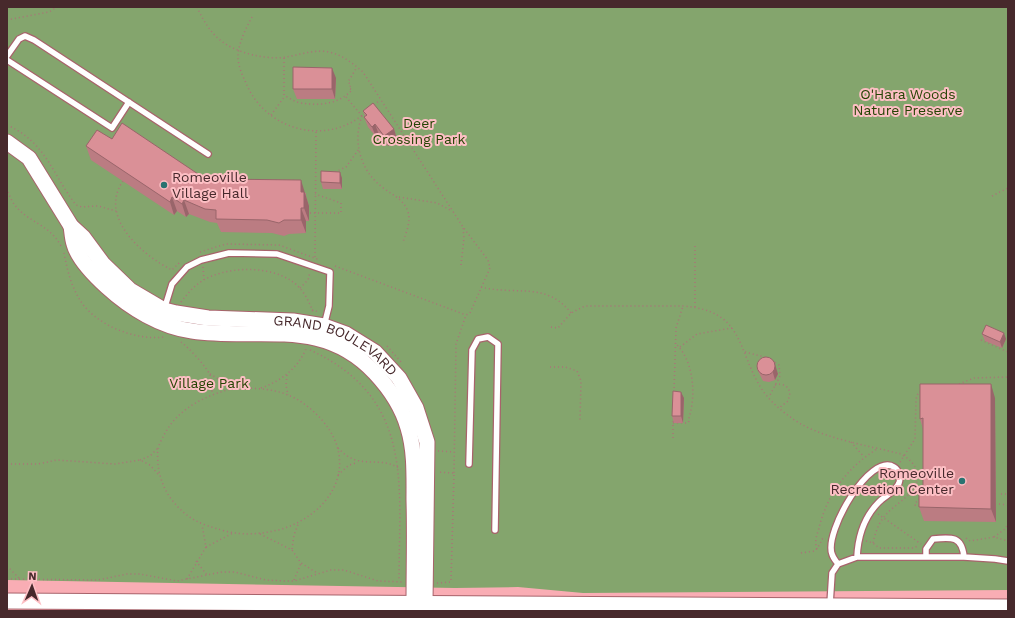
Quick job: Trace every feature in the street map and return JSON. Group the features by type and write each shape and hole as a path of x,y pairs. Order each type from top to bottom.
{"main road":[{"name":"GRAND BOULEVARD","path":"7,142 29,158 71,226 83,237 103,264 130,290 167,315 318,322 346,334 375,352 399,378 416,408 427,442 420,472 413,582 419,603"},
{"path":"7,601 1008,607"}],"lane":[{"path":"7,56 19,39 25,36 34,40 208,154"},
{"path":"7,60 112,128 129,102"},
{"path":"167,315 172,284 187,267 201,260 229,253 277,254 330,272 329,306 318,322"},
{"path":"469,464 472,350 478,339 488,337 498,344 495,530"},
{"path":"838,564 832,554 831,540 832,534 844,506 869,475 879,467 887,465 893,466 898,470 900,476 899,483 868,515 857,544 857,557"},
{"path":"926,557 926,549 933,539 945,537 957,539 961,544 964,557"},
{"path":"830,606 832,573 838,564 857,557 964,557 995,558 1008,561"}],"path":[{"path":"7,20 49,12 57,7"},
{"path":"7,579 98,580 133,574 177,581 222,572 235,572 266,580 294,581 317,573 331,570 344,570 378,581 451,582 456,344 466,315 470,313 490,268 488,260 453,212 363,72 346,58 328,52 311,52 284,58 262,57 230,48 217,38 204,23 197,7"},
{"path":"252,17 239,51 239,65 248,88 263,109 270,115 297,129 326,131 344,126 362,116 366,112"},
{"path":"270,115 285,96 284,58"},
{"path":"285,96 300,103 331,104 346,97 352,90 349,88 351,85 348,82 357,67"},
{"path":"346,97 362,116"},
{"path":"371,108 380,100"},
{"path":"362,116 358,129 359,149 365,169 373,180 404,203 408,213 408,229 403,242"},
{"path":"7,125 30,138 44,152 76,205 82,207 98,206 116,211"},
{"path":"316,131 315,258 326,262"},
{"path":"332,173 346,167 359,149"},
{"path":"315,174 322,175"},
{"path":"123,181 116,196 116,211 128,234 157,262 172,270 184,259"},
{"path":"992,196 1008,188"},
{"path":"310,213 341,213 341,203 315,194"},
{"path":"397,197 437,203 453,212"},
{"path":"461,265 464,238 463,227"},
{"path":"695,246 695,307"},
{"path":"195,254 199,252"},
{"path":"331,264 466,315"},
{"path":"167,315 178,306 193,287 204,280 225,273 240,271 268,271 293,282 300,288 318,322"},
{"path":"482,287 505,292 547,293 564,305 570,313"},
{"path":"551,327 558,328 570,313 585,306 683,306 695,307 720,316 732,328 745,352 760,386 779,408 798,423 808,428 905,457 914,466 918,476 915,488 883,518 878,526 873,543"},
{"path":"674,394 676,328 683,306"},
{"path":"680,347 697,334 732,328"},
{"path":"981,340 1008,352"},
{"path":"673,423 688,423 692,411 690,366 680,347 675,343"},
{"path":"260,388 276,383 287,375 306,349 335,363 348,372 360,384 381,411 395,445 413,582"},
{"path":"745,352 768,358 779,365 780,376 769,398"},
{"path":"550,367 565,367 577,371 581,381 580,420"},
{"path":"210,374 235,388"},
{"path":"287,375 286,385 288,395"},
{"path":"954,387 974,378 1008,377"},
{"path":"775,386 782,384 787,386 790,393 788,401 779,408"},
{"path":"7,464 38,464 57,460 114,464 140,460 150,456 158,448 167,430 181,412 205,398 235,388 260,388 288,395 313,410 332,432 338,448 340,466 336,486 323,505 306,519 268,533 233,533 202,525 183,514 170,498 159,475 150,465 140,460"},
{"path":"905,457 915,439 916,400 919,391 924,389"},
{"path":"673,416 673,438"},
{"path":"850,441 865,458"},
{"path":"158,448 159,475"},
{"path":"338,448 346,457 357,462"},
{"path":"817,548 815,543 820,520 829,499 842,480 878,448"},
{"path":"338,475 348,465 357,462 389,462 407,472 454,472"},
{"path":"915,488 919,494 919,500"},
{"path":"1002,494 1008,494"},
{"path":"999,504 1008,504"},
{"path":"883,518 921,544"},
{"path":"1008,519 1008,529"},
{"path":"292,550 294,535 299,522"},
{"path":"1008,524 1005,529 994,537 1008,542"},
{"path":"202,525 206,547"},
{"path":"186,580 196,561 206,547 233,533"},
{"path":"258,533 292,550 301,563 317,573"},
{"path":"801,553 811,552 817,548 822,539 831,540"},
{"path":"196,561 208,575"},
{"path":"294,581 301,563"},
{"path":"7,566 21,579"}],"green space":[{"path":"7,7 1008,7 1008,590 583,593 518,587 455,588 7,580"}],"building":[{"path":"293,67 332,68 332,89 293,89"},
{"path":"373,103 394,129 384,136 375,124 372,127 364,117 367,115 363,111"},
{"name":"Romeoville Village Hall","path":"122,123 201,176 205,175 216,179 301,180 301,192 304,192 304,208 301,208 301,220 284,220 279,223 267,220 216,219 216,210 205,209 184,200 182,204 172,197 170,202 86,146 97,130 112,139"},
{"path":"321,171 340,172 340,183 321,182"},
{"path":"986,325 1004,333 1000,342 982,334"},
{"path":"766,357 772,360 775,366 772,372 766,375 760,372 757,366 760,360"},
{"name":"Romeoville Recreation Center","path":"920,384 991,384 991,509 919,507 919,492 923,492 923,418 920,419"},
{"path":"673,391 681,392 681,416 672,416"}],"place":[{"name":"Romeoville Village Hall","path":"164,185"},
{"name":"Romeoville Recreation Center","path":"962,481"}],"park label":[{"name":"O'Hara Woods Nature Preserve","path":"908,102"},
{"name":"Deer Crossing Park","path":"419,132"},
{"name":"Village Park","path":"209,383"}]}
